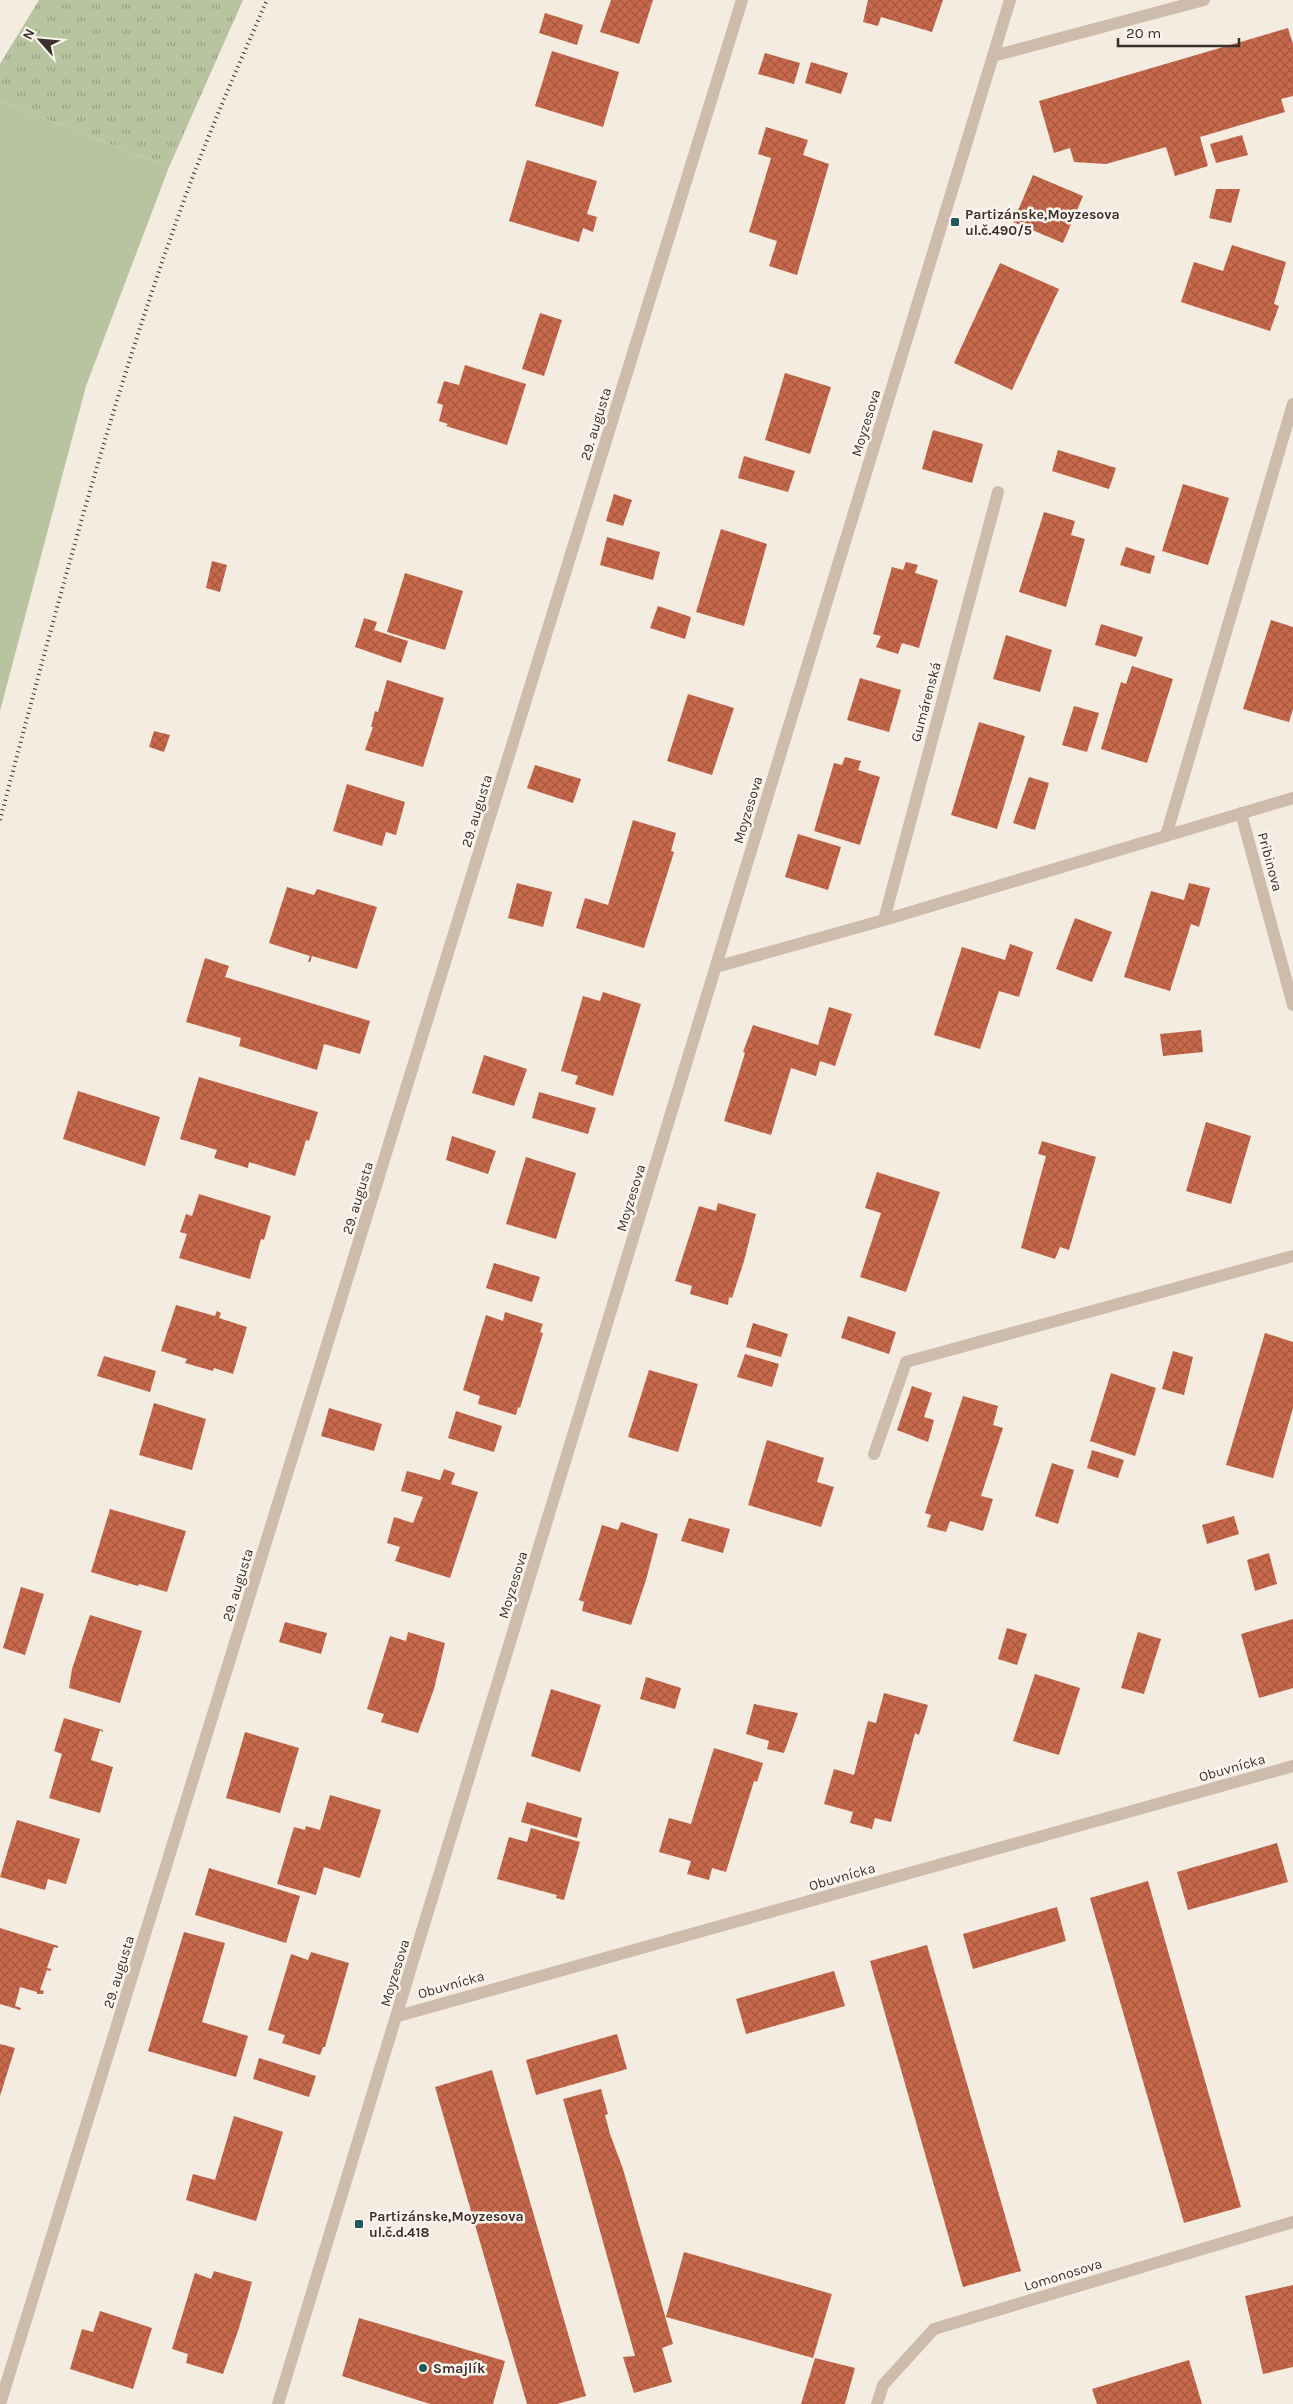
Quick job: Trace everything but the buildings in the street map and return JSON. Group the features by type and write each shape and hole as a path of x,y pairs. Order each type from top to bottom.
{"street":[{"name":"29. augusta","path":"0,2404 742,0"},
{"name":"Moyzesova","path":"278,2404 398,2016 1010,0"},
{"path":"993,56 1204,0"},
{"path":"1166,836 1293,404"},
{"name":"Gumárenská","path":"884,920 998,492"},
{"path":"716,966 884,920 1293,798"},
{"name":"Pribinova","path":"1241,813 1293,1005"},
{"path":"874,1454 906,1362 1293,1256"},
{"name":"Obuvnícka","path":"398,2016 1293,1766"},
{"name":"Lomonosova","path":"878,2404 882,2385 934,2329 1293,2222"}],"green space":[{"path":"39,0 243,0 169,167 0,101 0,64"},
{"path":"0,101 169,167 86,386 0,711"}],"railway":[{"path":"0,820 83,516 152,291 188,189 267,0"}],"place":[{"name":"Partizánske,Moyzesova ul.č.490/5","path":"955,222"},
{"name":"Partizánske,Moyzesova ul.č.d.418","path":"359,2224"},
{"name":"Smajlík","path":"423,2368"}]}
